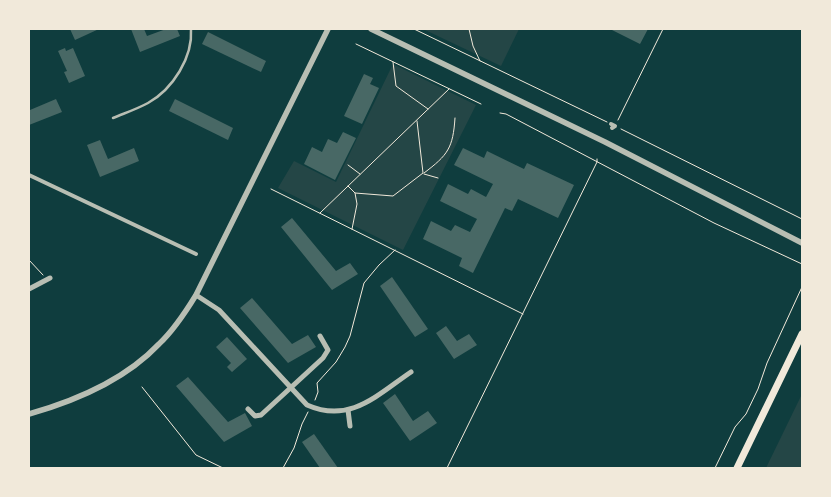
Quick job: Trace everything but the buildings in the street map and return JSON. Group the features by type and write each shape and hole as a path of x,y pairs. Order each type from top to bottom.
{"main road":[{"path":"737,468 802,334"}],"street":[{"path":"29,414 53,408 83,395 128,370 158,346 180,320 196,295 328,29"},
{"path":"371,29 605,142 802,244"},
{"path":"29,175 196,254"},
{"path":"29,289 49,278"},
{"path":"196,295 219,310 307,405 312,407 330,412 359,407 411,372"},
{"path":"248,409 255,416 261,415 323,358 328,350 320,336"},
{"path":"348,410 350,426"}],"lane":[{"path":"113,118 149,102 171,83 179,72 187,54 192,36 191,29"}],"path":[{"path":"414,29 802,219"},
{"path":"469,29 473,46 480,61"},
{"path":"613,126 663,29"},
{"path":"356,44 481,104"},
{"path":"393,61 396,86 428,109"},
{"path":"320,213 449,89"},
{"path":"500,113 506,114 597,159 632,180 714,223 802,264"},
{"path":"355,193 393,196 442,160 454,134 455,118"},
{"path":"417,120 423,173"},
{"path":"447,468 597,159"},
{"path":"348,165 360,175"},
{"path":"423,173 438,178"},
{"path":"348,186 355,193 357,204 352,229"},
{"path":"271,189 523,314"},
{"path":"283,468 294,448 304,418 312,407 318,392 317,384 336,362 350,336 364,283 395,250"},
{"path":"29,260 49,278"},
{"path":"715,468 736,427 750,406 758,389 766,363 802,287"},
{"path":"142,387 196,455 223,468"}],"shaded area":[{"path":"423,29 519,29 501,66"},
{"path":"393,64 476,105 403,250 278,188 294,161 336,182"},
{"path":"802,394 802,468 766,468"}]}
